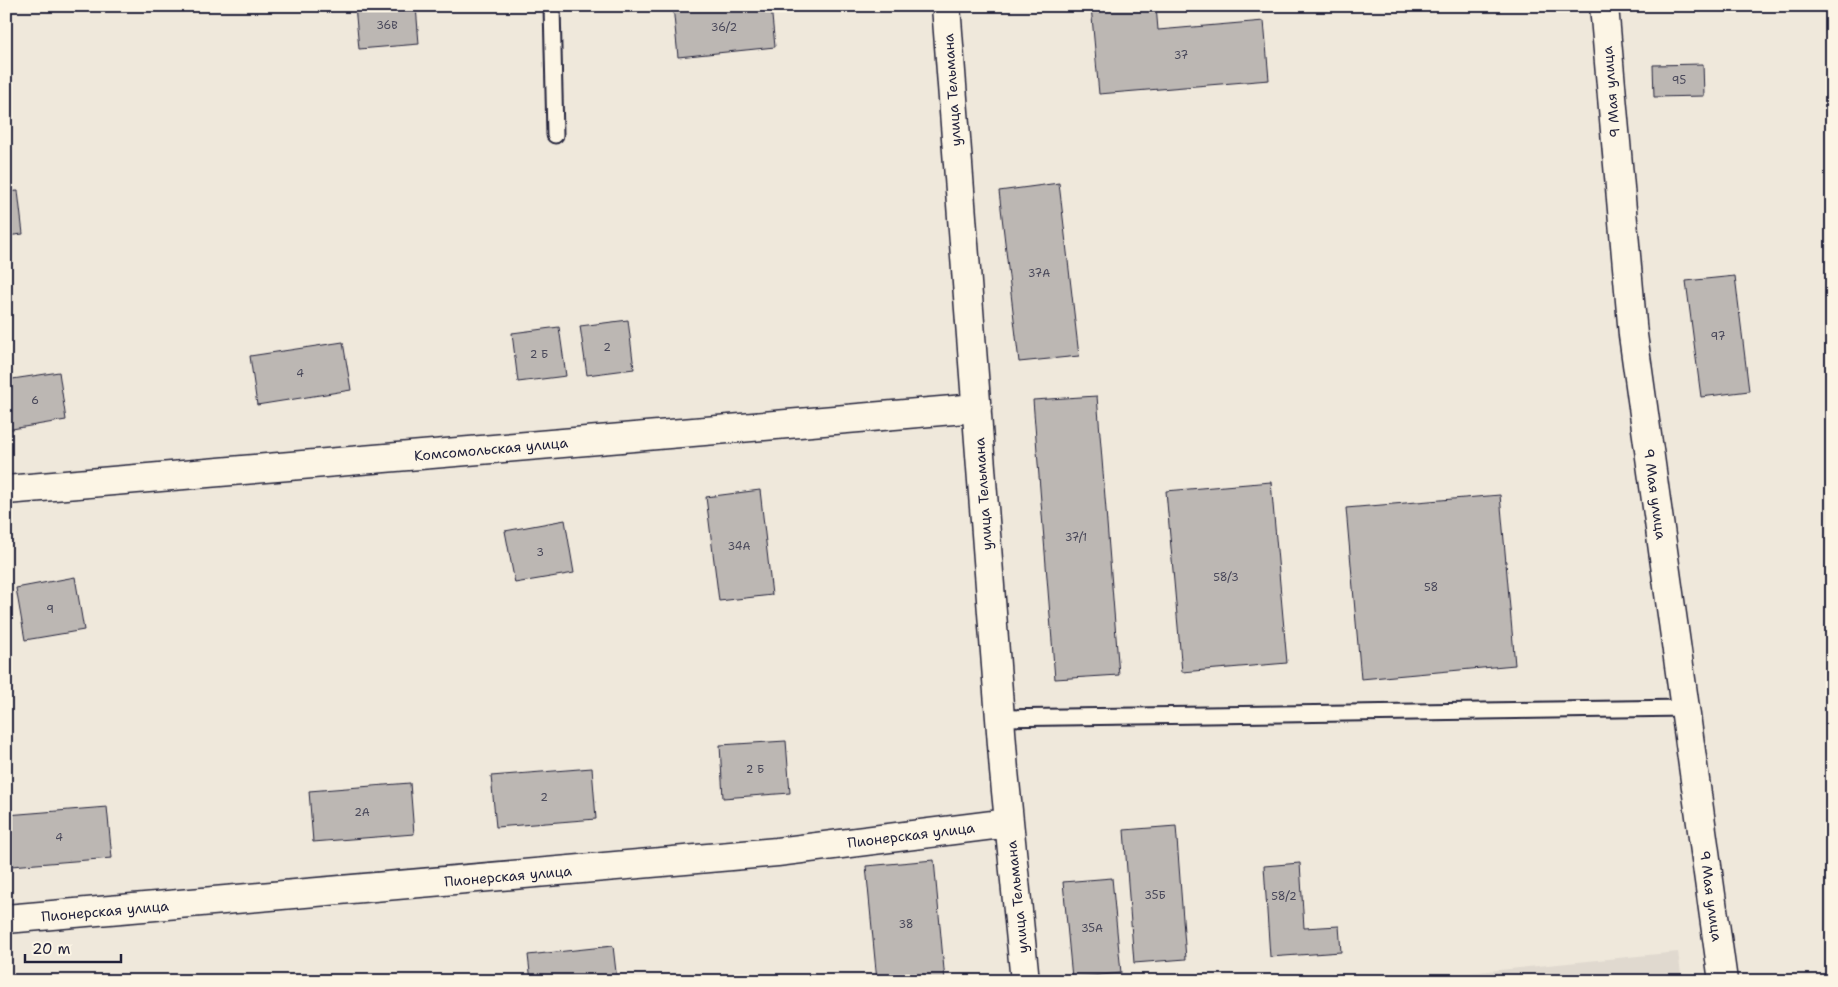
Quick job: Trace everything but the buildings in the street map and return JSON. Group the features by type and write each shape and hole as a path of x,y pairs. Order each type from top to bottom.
{"street":[{"name":"улица Тельмана","path":"946,6 1000,718 1025,981"},
{"name":"9 Мая улица","path":"1604,6 1633,335 1722,981"},
{"name":"Комсомольская улица","path":"6,490 977,408"},
{"name":"Пионерская улица","path":"6,919 777,852 1009,823"}],"lane":[{"path":"552,6 555,135"},
{"path":"1000,718 1685,708"}],"shaded area":[{"path":"1678,952 1682,981 1389,981"}]}
